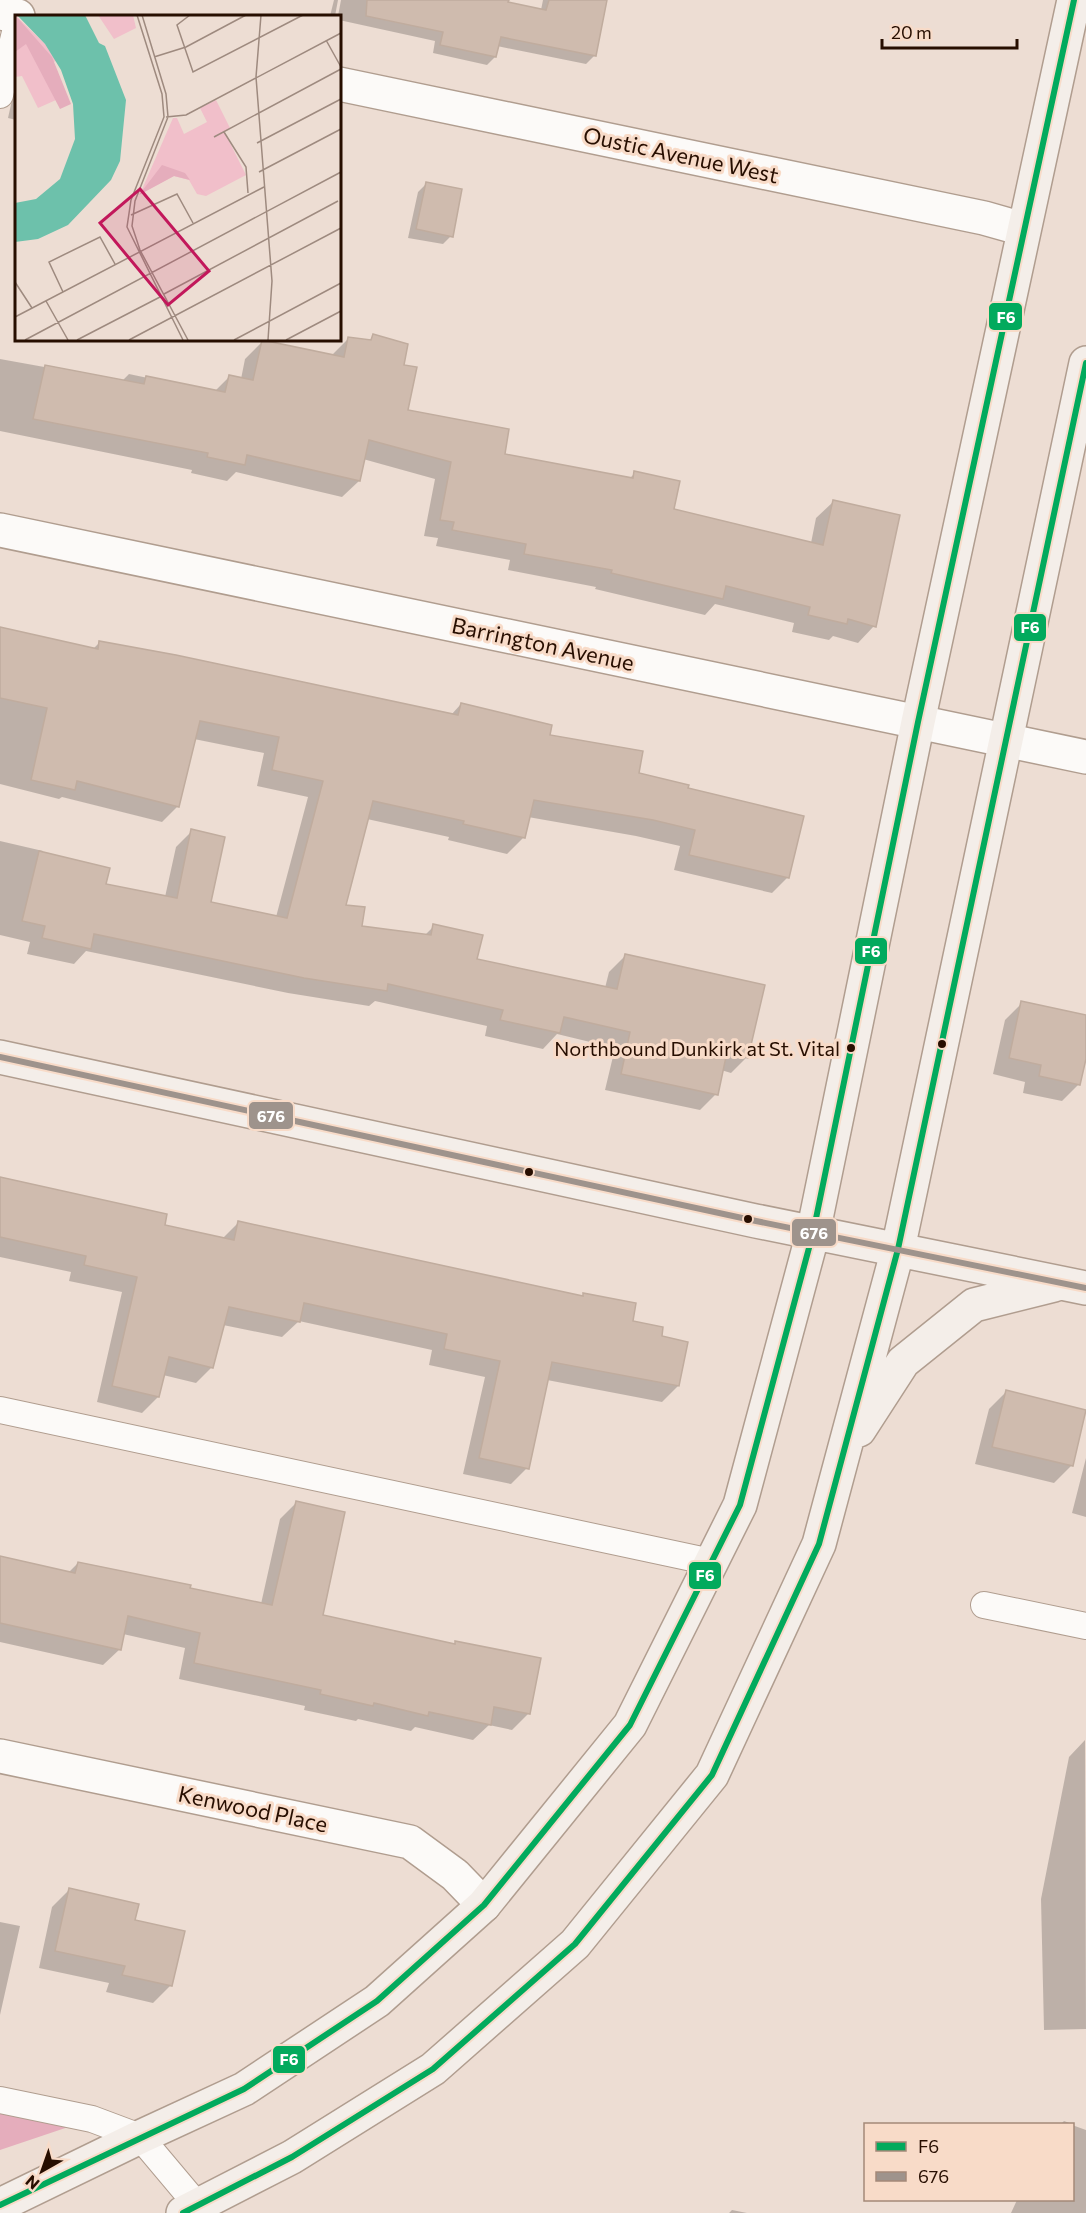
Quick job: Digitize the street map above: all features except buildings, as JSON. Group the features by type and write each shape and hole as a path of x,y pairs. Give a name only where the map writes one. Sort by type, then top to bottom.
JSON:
{"main road":[{"path":"0,2205 244,2089 377,2001 484,1905 630,1725 740,1504 813,1233 918,722 1074,0"},
{"path":"190,2209 292,2157 433,2069 575,1944 712,1775 819,1544 898,1249 1086,363"},
{"path":"0,1057 813,1233 1074,1286"},
{"path":"843,1454 903,1362 974,1305 1074,1286"}],"street":[{"path":"0,13 15,15"},
{"name":"Oustic Avenue West","path":"340,84 972,216 1023,229"},
{"name":"Barrington Avenue","path":"0,530 1086,757"},
{"name":"Kenwood Place","path":"0,1756 410,1842 455,1875 484,1905"}],"lane":[{"path":"19,15 23,0"},
{"path":"0,95 15,32"},
{"path":"0,1410 711,1562"},
{"path":"984,1605 1086,1626"},
{"path":"0,2100 92,2119 140,2137 190,2209"}],"shaded area":[{"path":"0,2101 92,2119 0,2150"}],"transit line":[{"name":"F6","path":"0,2205 244,2089 377,2001 484,1905 630,1725 740,1505 813,1233 918,722 1074,0"},
{"name":"F6","path":"183,2213 292,2157 433,2069 575,1944 712,1775 819,1544 898,1249 1086,363"},
{"name":"676","path":"0,1057 756,1221 1086,1288"}],"place":[{"name":"Northbound Dunkirk at St. Vital","path":"851,1048"}]}
